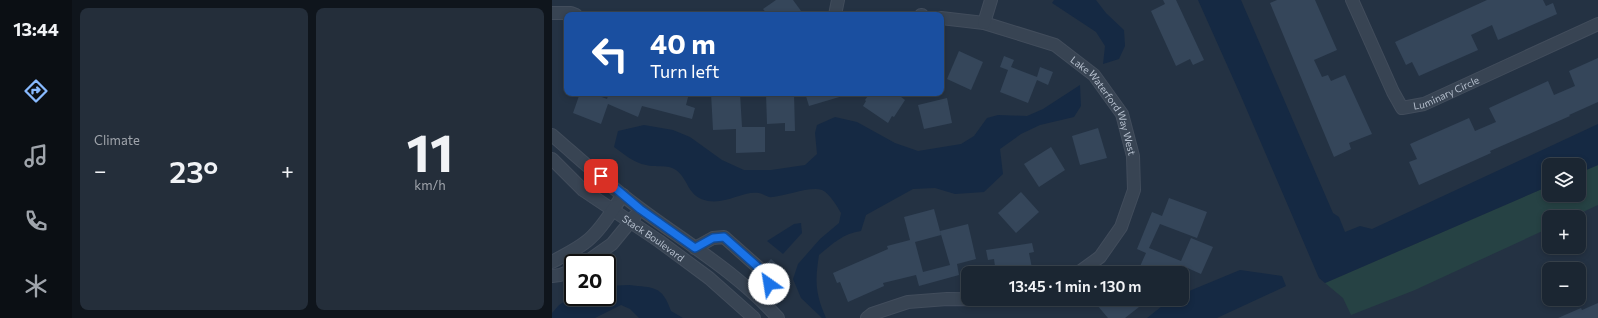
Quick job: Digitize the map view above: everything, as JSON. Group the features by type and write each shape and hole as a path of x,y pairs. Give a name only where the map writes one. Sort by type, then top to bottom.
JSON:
{"street":[{"path":"836,12 838,0"},
{"path":"984,23 991,0"},
{"name":"Luminary Circle","path":"1352,0 1393,92 1402,108 1424,104 1598,24"},
{"path":"552,13 564,14"},
{"name":"Lake Waterford Way West","path":"944,18 984,23 1054,45 1094,75 1122,114 1133,156 1134,190 1121,227 1100,257 1088,266"},
{"name":"Stack Boulevard","path":"552,136 640,209 732,274 766,304 778,318"},
{"name":"Stack Boulevard","path":"552,159 583,190 709,278 754,318"},
{"path":"552,262 588,240 598,230 623,195"},
{"path":"598,254 612,244 640,209"},
{"path":"695,248 713,238 724,237 768,276 769,284 766,304"},
{"path":"552,276 564,273"},
{"path":"867,318 872,314 908,302 961,299"}],"green space":[{"path":"1598,165 1598,205 1586,211 1542,210 1542,231 1415,290 1351,315 1343,298 1325,283 1542,189 1542,202 1586,202 1586,170"}],"water":[{"path":"1054,0 1096,0 1106,13 1124,30 1125,46 1119,59 1103,64 1105,46 1096,32 1052,3"},
{"path":"1198,0 1241,0 1333,213 1339,217 1345,232 1360,226 1372,229 1598,124 1598,165 1586,170 1586,158 1542,158 1542,189 1325,283 1319,278"},
{"path":"1080,85 1081,106 1074,117 1040,125 1021,134 1000,149 1003,174 984,192 955,194 935,188 913,189 866,215 861,231 849,234 834,243 819,255 817,287 826,318 822,318 801,298 793,279 798,264 820,239 839,223 841,213 828,194 822,190 811,189 771,197 759,193 753,193 722,201 708,201 696,196 681,174 673,168 642,164 629,158 614,147 618,131 644,125 673,130 690,137 722,160 744,170 771,170 805,165 817,154 815,133 817,125 835,117 857,122 895,143 918,151 961,144 974,136 987,118 998,115 1027,116 1043,109"},
{"path":"801,223 802,233 783,254 767,241 794,224"},
{"path":"1240,270 1282,276 1286,286 1217,318 1147,318 1162,306 1189,306 1189,291"},
{"path":"629,285 656,289 664,296 671,311 683,318 639,318 630,309 621,305 595,318 552,318 552,313 564,302 564,306 616,306 616,286"}],"building":[{"path":"776,0 793,0 802,12 766,12 763,9"},
{"path":"1163,0 1176,0 1204,60 1193,65 1190,59 1176,66 1151,11 1165,4"},
{"path":"1277,0 1315,0 1337,50 1314,60 1322,77 1328,75 1331,81 1345,75 1372,134 1349,143 1351,149 1334,157 1270,3"},
{"path":"1487,0 1543,0 1546,6 1553,3 1557,14 1498,40 1492,25 1471,35 1478,50 1419,76 1412,62 1406,65 1395,42"},
{"path":"959,51 983,62 971,90 947,79"},
{"path":"1004,56 1014,60 1011,67 1037,77 1040,67 1053,72 1048,85 1037,80 1028,103 1000,92 1008,70 1000,67"},
{"path":"1598,58 1598,102 1490,151 1491,153 1419,185 1409,162 1417,159 1410,144 1469,118 1475,131 1496,122 1489,108 1548,81 1554,95 1575,86 1569,71"},
{"path":"579,96 599,96 607,99 608,96 688,96 686,105 695,108 692,119 642,106 638,117 608,104 601,124 573,113"},
{"path":"711,96 740,96 742,127 765,127 765,152 736,153 736,129 713,130"},
{"path":"766,96 794,96 795,131 785,131 785,123 767,124"},
{"path":"806,96 843,96 809,106"},
{"path":"868,96 900,96 905,100 894,117 892,116 888,123 863,106 866,101 865,100"},
{"path":"947,98 952,123 924,129 918,105"},
{"path":"1098,128 1107,158 1080,165 1072,136"},
{"path":"1051,147 1065,170 1039,187 1024,164"},
{"path":"1021,192 1039,212 1016,233 998,213"},
{"path":"1169,198 1207,212 1197,238 1160,224 1149,248 1181,261 1191,238 1213,247 1201,274 1189,269 1189,266 1140,266 1146,253 1137,249 1152,212 1162,216"},
{"path":"934,209 941,235 915,242 923,272 950,265 940,231 968,224 976,259 957,264 959,275 919,286 916,275 883,283 884,286 848,302 840,282 837,283 833,273 888,249 887,246 910,240 904,217"},
{"path":"1032,243 1034,252 1029,253 1032,266 995,266 994,259 988,260 986,250"},
{"path":"771,259 780,267 774,273 766,264"},
{"path":"1598,303 1598,318 1558,318 1581,308 1582,310"},
{"path":"1098,306 1139,307 1125,318 1108,318"}],"route":[{"path":"601,176 640,209 695,248 713,238 724,237 768,276 769,284"}]}
